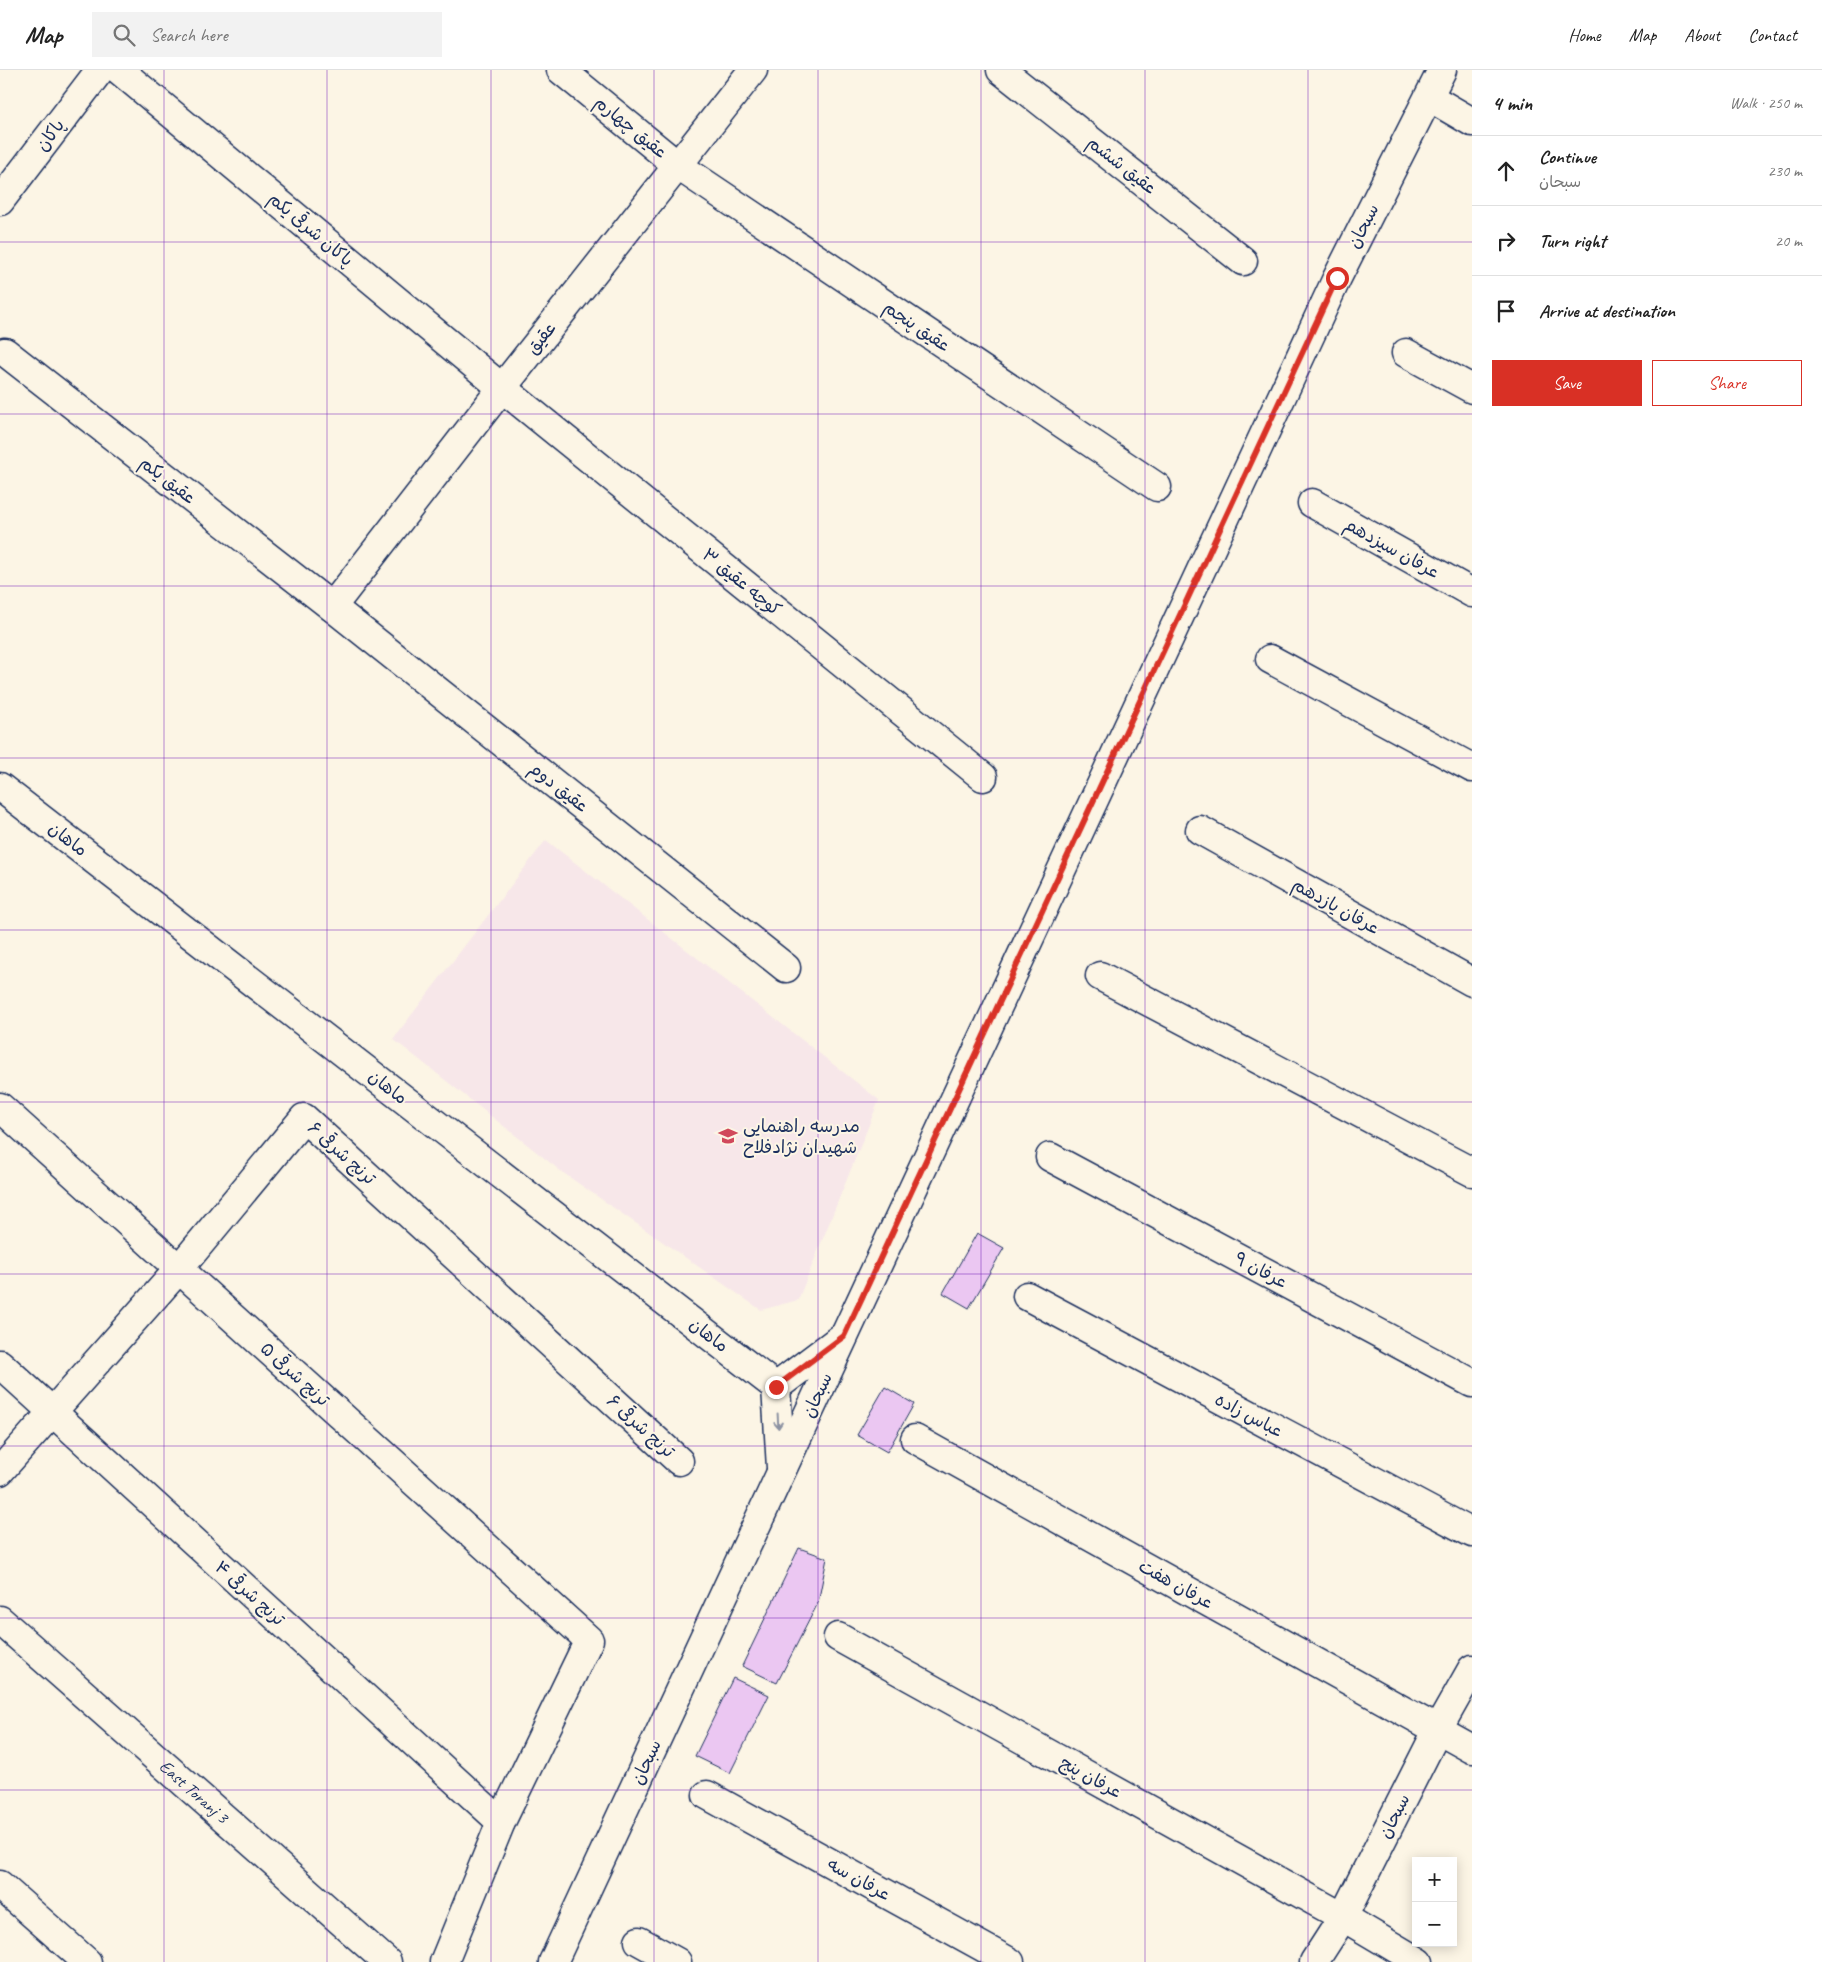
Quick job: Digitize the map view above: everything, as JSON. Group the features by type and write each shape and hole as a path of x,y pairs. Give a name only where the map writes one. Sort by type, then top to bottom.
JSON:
{"street":[{"name":"پاکان","path":"0,201 100,70"},
{"name":"پاکان شرقی یکم","path":"119,70 502,388"},
{"name":"عقیق چهارم","path":"561,70 677,165"},
{"name":"عقیق","path":"332,607 753,70"},
{"name":"عقیق ششم","path":"1001,70 1243,261"},
{"name":"سبحان","path":"554,1962 1333,287 1442,70"},
{"path":"1429,97 1472,122"},
{"name":"عقیق پنجم","path":"677,165 1157,487"},
{"name":"عقیق یکم","path":"5,352 332,607"},
{"path":"1406,353 1472,388"},
{"name":"کوچه عقیق ۳","path":"502,388 983,777"},
{"name":"عرفان سیزدهم","path":"1312,503 1472,593"},
{"name":"عقیق دوم","path":"332,607 786,968"},
{"path":"1270,659 1472,768"},
{"name":"ماهان","path":"0,787 776,1387"},
{"name":"عرفان یازدهم","path":"1200,830 1472,982"},
{"path":"1100,976 1472,1172"},
{"name":"ترنج شرقی ۵","path":"0,1107 589,1640 501,1822"},
{"name":"ترنج شرقی ۶","path":"0,1471 179,1269 304,1118 679,1461"},
{"name":"عرفان ۹","path":"1050,1158 1472,1383"},
{"name":"عباس زاده","path":"1027,1296 1472,1533"},
{"path":"781,1472 776,1387 844,1336"},
{"name":"ترنج شرقی ۴","path":"0,1364 501,1822"},
{"name":"عرفان هفت","path":"915,1439 1472,1749"},
{"name":"East Toranj 3","path":"0,1620 387,1962"},
{"name":"عرفان پنج","path":"838,1637 1343,1917 1419,1962"},
{"name":"سبحان","path":"1314,1962 1343,1917 1438,1729 1472,1669"},
{"name":"عرفان سه","path":"707,1795 1010,1962"},
{"path":"444,1962 501,1822"},
{"path":"0,1885 87,1962"},
{"path":"639,1941 677,1962"}],"shaded area":[{"path":"546,840 879,1100 798,1300 761,1310 562,1172 393,1039"}],"building":[{"path":"977,1233 1004,1248 969,1308 943,1293"},
{"path":"885,1387 914,1404 887,1452 857,1435"},
{"path":"799,1548 827,1558 818,1603 777,1683 742,1666"},
{"path":"733,1678 769,1695 730,1773 695,1756"}],"place":[{"name":"مدرسه راهنمایی شهیدان نژادفلاح","path":"728,1136"}],"route":[{"path":"776,1387 844,1336 1337,278"}]}
